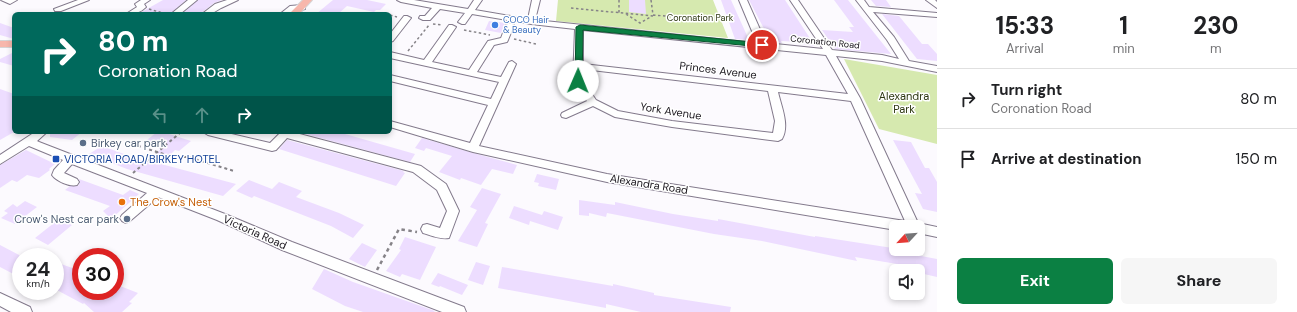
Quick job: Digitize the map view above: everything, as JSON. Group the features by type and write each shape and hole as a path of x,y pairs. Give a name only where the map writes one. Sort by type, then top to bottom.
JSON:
{"main road":[{"path":"296,12 305,4"},
{"path":"0,44 12,44"}],"street":[{"path":"5,0 10,2 13,0"},
{"path":"54,0 59,12 85,0"},
{"path":"178,12 193,0"},
{"path":"209,12 218,6 234,0"},
{"name":"Coronation Road","path":"401,0 434,4 469,12 531,22 882,58 937,69"},
{"path":"462,22 478,0"},
{"path":"531,22 536,0"},
{"path":"743,0 762,45"},
{"path":"794,0 829,52 855,98 911,220"},
{"path":"860,0 891,39 906,63"},
{"path":"930,0 937,6"},
{"path":"134,12 142,6 139,4 147,2"},
{"path":"287,12 293,8 305,4"},
{"path":"423,18 428,18 434,4"},
{"path":"868,9 937,15"},
{"path":"392,37 408,18"},
{"path":"471,74 491,43 504,40 510,25"},
{"path":"426,64 452,27"},
{"name":"York Avenue","path":"580,27 578,81 593,102 615,114 672,124 778,136 780,121 772,89"},
{"path":"392,56 504,81"},
{"path":"472,148 512,64"},
{"name":"Princes Avenue","path":"579,66 855,98"},
{"path":"392,78 494,103"},
{"path":"566,115 593,102"},
{"name":"Alexandra Road","path":"392,125 472,148 607,178 889,223"},
{"path":"0,160 39,134"},
{"path":"217,134 272,147 286,134"},
{"path":"291,134 417,169 442,187 453,211 444,234 427,229"},
{"name":"Victoria Road","path":"29,140 35,145 220,217 287,246 459,312"},
{"path":"70,159 58,175 73,182"},
{"path":"126,218 156,192"},
{"path":"925,229 937,232"},
{"path":"0,299 25,312"}],"path":[{"path":"619,0 619,13"},
{"path":"651,0 653,15"},
{"path":"147,2 147,9 158,12"},
{"path":"571,8 626,14 701,19"},
{"path":"626,14 640,23 653,15"},
{"path":"402,58 430,23"},
{"path":"124,180 179,134"},
{"path":"132,144 173,157 188,157 234,171"},
{"path":"373,278 399,229 416,233 419,226 427,229"}],"green space":[{"name":"Coronation Park","path":"558,0 713,0 728,38 556,21"},
{"name":"Alexandra Park","path":"844,59 937,75 937,144 879,129"}],"building":[{"path":"163,0 186,0 172,12 142,12"},
{"path":"198,0 222,0 214,3 203,12 184,12"},
{"path":"333,0 367,0 386,4 380,10 376,10 374,12 347,6 340,12 318,12"},
{"path":"629,0 645,0 646,14 629,12"},
{"path":"721,0 731,0 749,40 735,39"},
{"path":"749,0 785,0 815,46 802,44 801,42 771,42"},
{"path":"834,0 848,0 891,54 835,49 822,30 853,32 849,27 854,27"},
{"path":"871,0 886,0 891,7 876,6"},
{"path":"882,14 899,16 922,44 928,44 937,54 937,61 917,59"},
{"path":"489,21 506,23 501,33 485,30"},
{"path":"0,23 12,27 12,38 0,35"},
{"path":"12,53 12,65 0,62 0,59"},
{"path":"0,89 12,93 12,133 0,140"},
{"path":"50,134 80,134 72,140 50,137"},
{"path":"154,134 169,134 191,141 179,151 175,150 161,164 236,184 223,196 127,169 89,154 102,146 146,162 161,149 143,143"},
{"path":"305,134 345,134 415,154 410,162"},
{"path":"422,138 517,165 513,174 492,169 481,185 461,178 460,180 439,172 452,156 426,148 424,151 415,148"},
{"path":"287,140 404,171 403,172 405,173 396,186 279,149"},
{"path":"893,140 911,142 925,168 929,168 937,182 937,212 923,209 915,193 922,194"},
{"path":"26,150 55,164 49,169 50,170 39,178 27,175 17,182 12,180 0,188 0,165"},
{"path":"537,174 559,179 556,190 538,186 539,183 534,182"},
{"path":"79,179 123,195 130,190 139,194 111,219 103,211 110,206 65,190 70,186 78,186 80,183"},
{"path":"249,180 272,189 279,182 302,191 296,197 339,213 364,225 353,238 331,226 254,196 252,198 236,191"},
{"path":"482,188 501,194 485,223 488,224 477,247 458,241 477,210 470,207"},
{"path":"579,200 615,205 615,202 673,214 718,221 718,219 815,237 889,247 889,256 921,256 937,259 937,277 925,274 925,264 897,264 855,257 857,261 762,241 714,234 607,213 606,217 589,213 589,216 579,215"},
{"path":"25,201 37,207 15,224 1,218 8,213 4,211 13,204 17,207"},
{"path":"514,206 542,215 544,211 563,217 558,230 530,221 529,225 509,218"},
{"path":"59,219 72,225 48,245 35,238"},
{"path":"405,237 436,247 420,280 402,274 400,277 386,271 401,250 399,249"},
{"path":"362,243 377,250 365,267 349,259"},
{"path":"0,245 12,251 12,273 0,267"},
{"path":"476,262 490,266 483,285 468,280"},
{"path":"64,265 72,268 72,298 64,294"},
{"path":"502,267 613,286 613,284 654,293 654,295 731,307 730,312 641,312 606,304 606,308 498,288"},
{"path":"324,269 353,282 435,311 363,312 345,306 312,289"},
{"path":"438,273 468,285 462,295 431,284"},
{"path":"124,288 138,293 129,302 132,303 122,312 94,312 84,303 83,304 76,300 124,300"}],"place":[{"name":"COCO Hair & Beauty","path":"495,25"},
{"name":"Birkey car park","path":"83,143"},
{"name":"VICTORIA ROAD/BIRKEY HOTEL","path":"56,159"},
{"name":"The Crow's Nest","path":"122,202"},
{"name":"Crow's Nest car park","path":"127,219"}],"route":[{"path":"578,81 580,27 625,33 762,45"}]}
